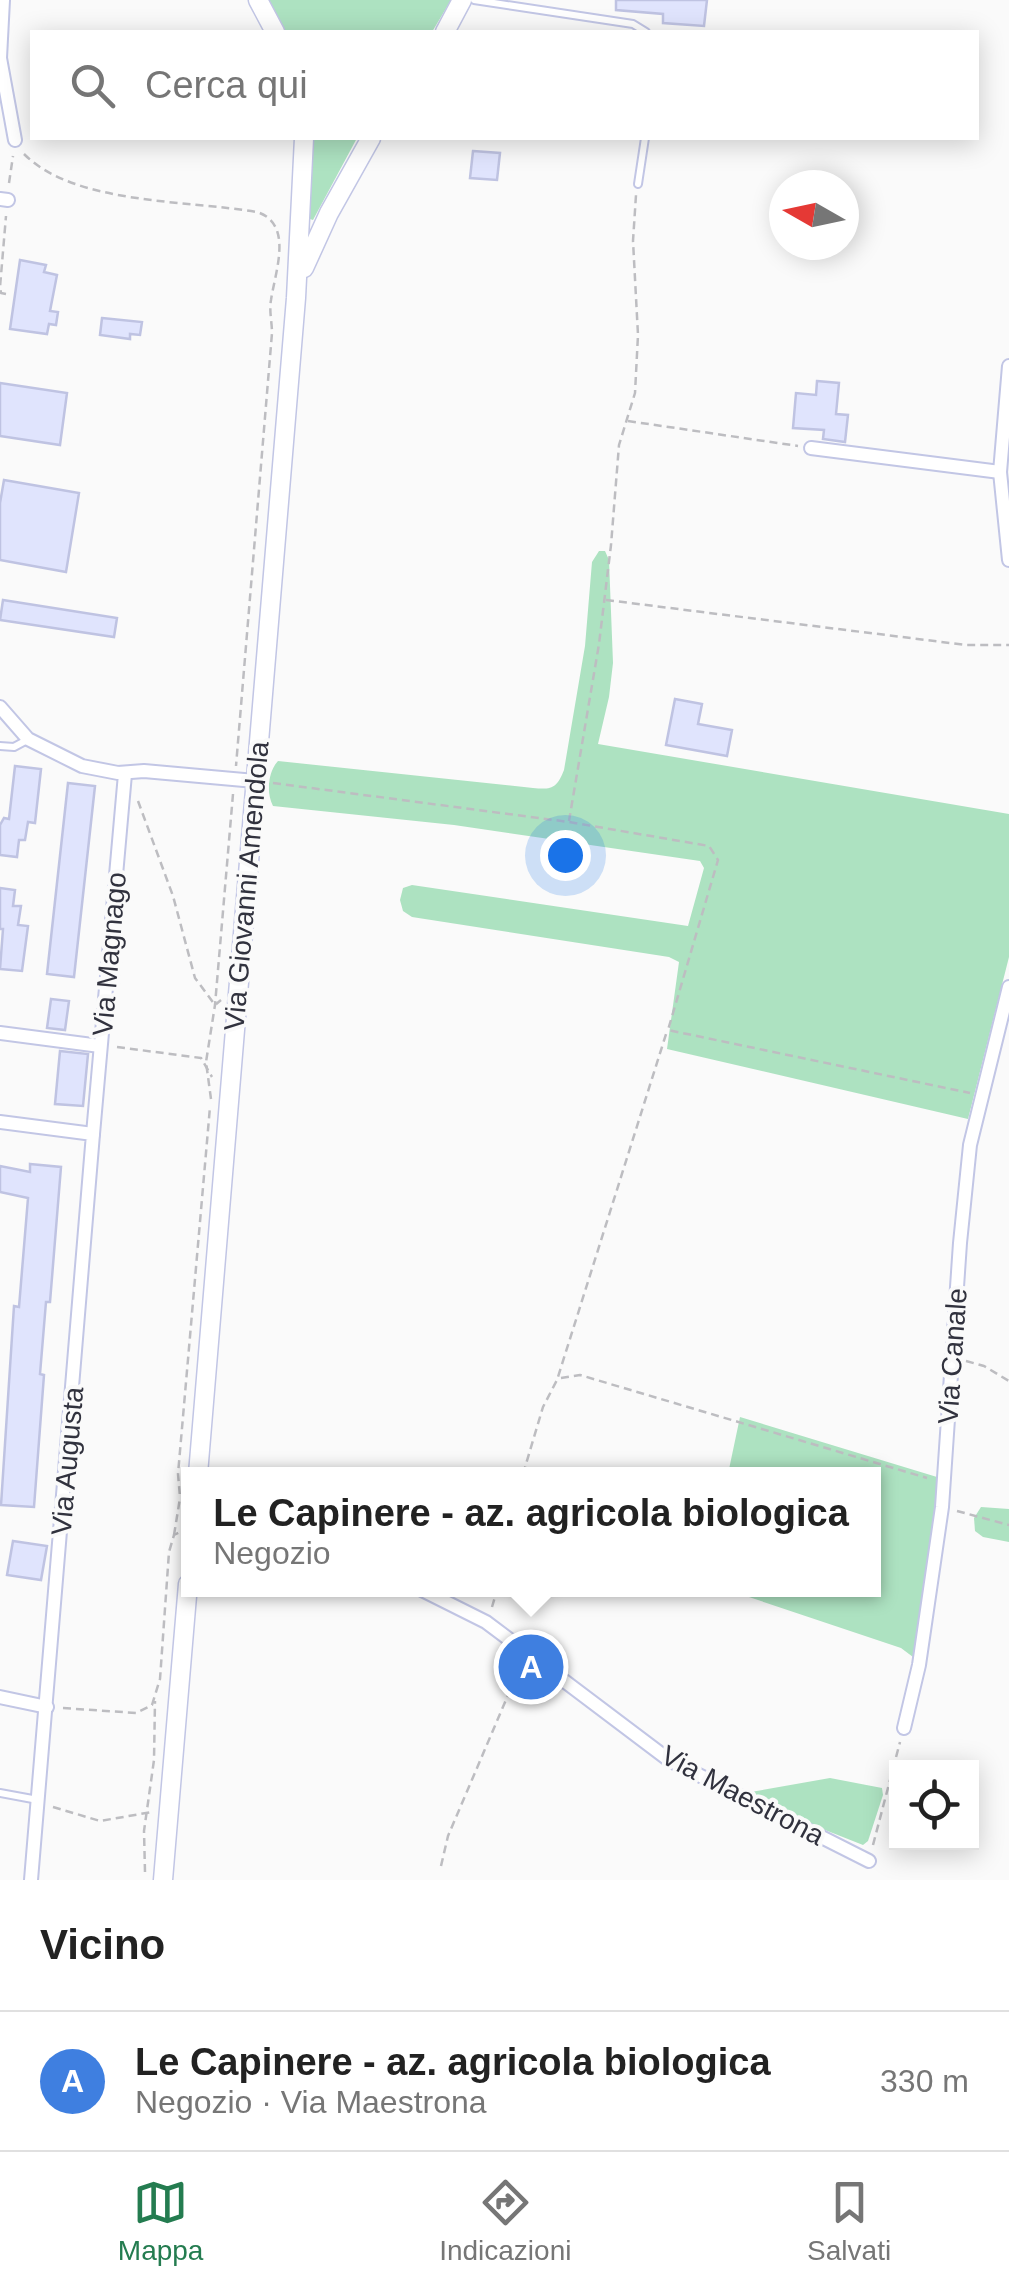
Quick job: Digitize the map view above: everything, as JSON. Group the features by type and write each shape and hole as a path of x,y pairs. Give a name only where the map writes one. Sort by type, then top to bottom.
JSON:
{"main road":[{"path":"258,0 274,30"},
{"path":"446,30 462,0"},
{"name":"Via Giovanni Amendola","path":"199,1467 296,298 304,140"},
{"name":"Via Giovanni Amendola","path":"296,298 313,244 370,140"},
{"path":"164,1880 187,1597"}],"street":[{"path":"3,0 0,58 15,140"},
{"path":"1009,366 1000,472 1009,560"},
{"path":"811,448 1000,472"},
{"path":"0,707 28,739 82,766 125,774 144,770 255,781"},
{"name":"Via Magnago","path":"93,1134 125,774"},
{"name":"Via Canale","path":"904,1728 919,1665 942,1506 970,1144 1009,987"},
{"path":"0,1033 100,1046"},
{"path":"0,1122 93,1134"},
{"name":"Via Augusta","path":"32,1880 93,1134"},
{"name":"Via Maestrona","path":"437,1597 478,1617 669,1760 869,1860"},
{"path":"0,1697 46,1707"}],"lane":[{"path":"474,0 633,24 643,30"},
{"path":"638,184 644,140"},
{"path":"0,746 14,747 28,739"},
{"path":"0,1793 38,1800"}],"path":[{"path":"6,294 1,293 0,287 4,200 15,140"},
{"path":"15,140 35,164 73,184 100,192 257,212 272,219 280,254 270,306 272,333 215,1005 206,1062 211,1098 178,1474 180,1497 169,1552 160,1679 154,1700 145,1880"},
{"path":"569,822 604,600 619,445 634,393 638,335 632,241 638,184"},
{"path":"626,420 811,448"},
{"path":"604,600 966,645 1009,645"},
{"path":"255,781 569,822 710,846 718,860 557,1380 543,1407 525,1467"},
{"name":"Via Magnago","path":"133,792 157,846 195,978 215,1005"},
{"path":"668,1030 981,1095"},
{"path":"100,1046 201,1058 214,1081 228,1093"},
{"path":"952,1357 984,1366 1009,1381"},
{"path":"557,1380 580,1375 942,1482"},
{"path":"942,1506 1009,1525"},
{"path":"174,1535 181,1532"},
{"path":"478,1617 492,1607 495,1597"},
{"path":"442,1866 448,1836 525,1651"},
{"path":"46,1707 136,1713 146,1711 154,1700"},
{"path":"869,1860 904,1728"},
{"path":"38,1800 69,1814 100,1821 169,1812"}],"green space":[{"path":"268,0 451,0 433,30 284,30"},
{"path":"311,140 356,140 313,220"},
{"path":"599,551 605,551 609,560 613,663 598,744 1009,814 1009,957 968,1119 667,1049 679,962 669,957 412,917 403,911 400,900 403,888 412,885 688,926 704,868 700,861 454,825 273,806 269,783 278,761 533,788 556,784 564,770 585,646 592,562"},
{"path":"740,1417 937,1477 913,1657 901,1648 749,1597 881,1597 881,1467 729,1467"},
{"path":"981,1507 1009,1509 1009,1542 983,1537 975,1531 974,1518"},
{"path":"830,1778 882,1788 868,1841 863,1845 762,1805 745,1793"}],"building":[{"path":"616,0 707,0 704,26 663,23 663,14 616,10"},
{"path":"473,151 500,153 497,180 470,178"},
{"path":"20,260 46,265 44,272 57,275 50,311 58,312 56,325 49,324 47,334 10,329"},
{"path":"102,318 142,322 140,335 130,334 130,339 100,335"},
{"path":"817,381 839,383 836,414 848,415 845,442 823,439 824,430 793,428 796,393 816,395"},
{"path":"0,383 67,393 60,445 0,436"},
{"path":"4,480 79,493 66,572 0,560"},
{"path":"3,600 117,618 114,637 0,620"},
{"path":"675,699 702,704 698,724 732,730 727,756 666,745"},
{"path":"15,766 41,769 35,823 28,822 25,840 19,840 17,857 0,855 0,825 4,818 9,819"},
{"path":"68,783 95,786 74,977 47,974"},
{"path":"0,888 15,890 13,906 21,906 18,925 28,926 22,971 0,969"},
{"path":"51,999 69,1001 65,1030 47,1028"},
{"path":"60,1051 88,1054 83,1106 55,1104"},
{"path":"30,1164 61,1167 40,1374 44,1375 34,1507 1,1505 14,1306 19,1307 28,1198 0,1192 0,1166 30,1172"},
{"path":"13,1541 47,1546 41,1580 7,1575"}],"place":[{"name":"Le Capinere - az. agricola biologica","path":"531,1667"}]}
